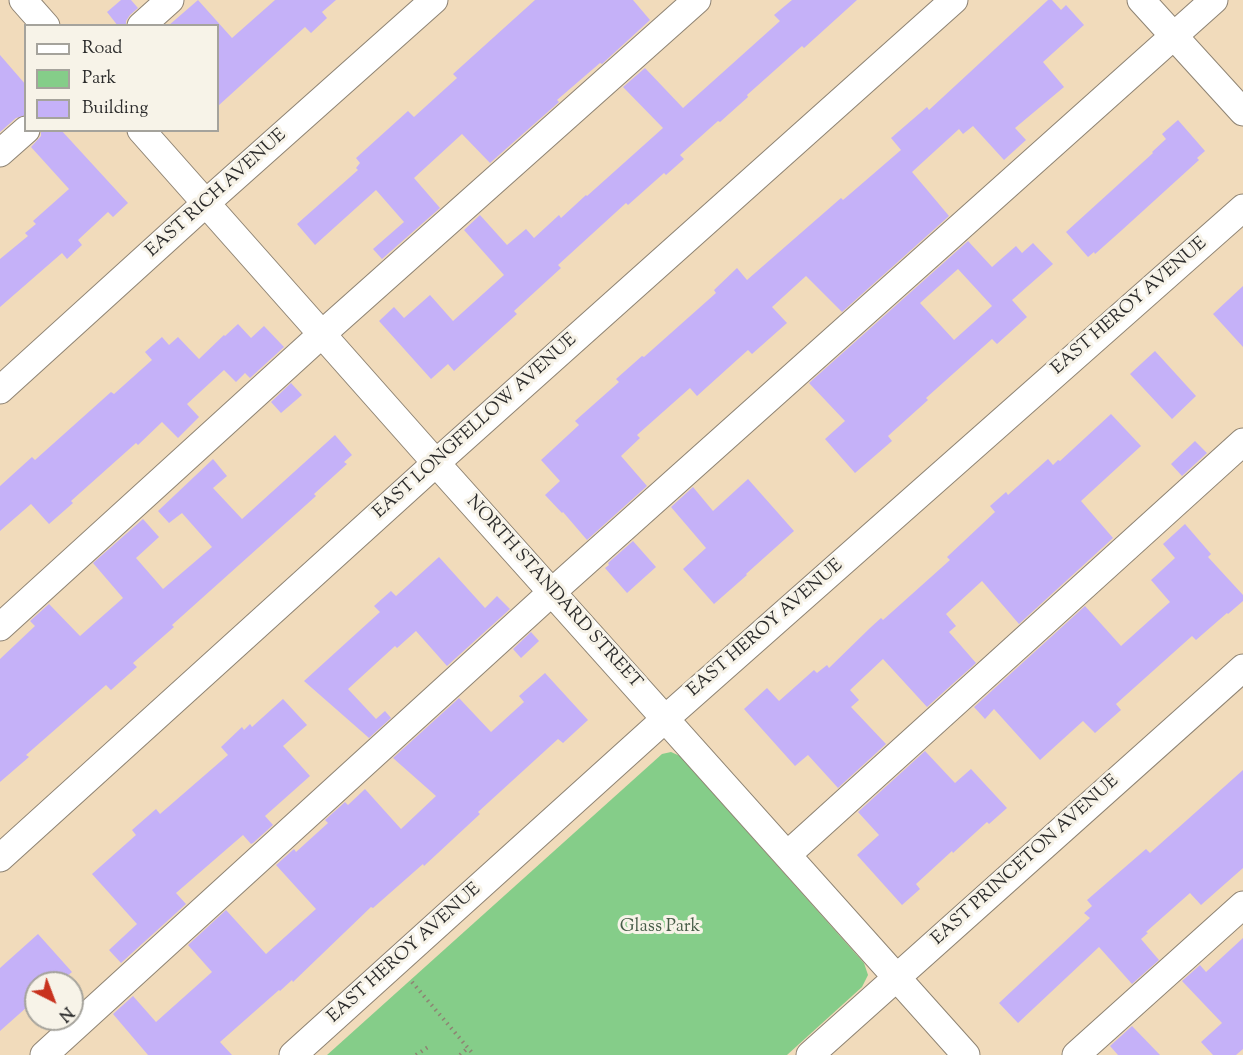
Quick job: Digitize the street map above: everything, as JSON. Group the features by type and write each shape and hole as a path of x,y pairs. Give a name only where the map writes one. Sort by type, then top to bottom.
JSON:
{"street":[{"path":"23,0 44,24"},
{"path":"143,24 170,0"},
{"name":"EAST RICH AVENUE","path":"0,390 434,0"},
{"path":"0,627 322,334 697,0"},
{"name":"EAST LONGFELLOW AVENUE","path":"0,858 436,463 954,0"},
{"path":"1141,0 1243,112"},
{"path":"44,1055 552,592 1214,0"},
{"path":"0,153 24,132"},
{"name":"NORTH STANDARD STREET","path":"143,132 966,1055"},
{"name":"EAST HEROY AVENUE","path":"293,1055 665,719 1243,208"},
{"path":"787,855 1243,442"},
{"name":"EAST PRINCETON AVENUE","path":"810,1055 1243,668"},
{"path":"1076,1055 1243,905"}],"path":[{"path":"396,963 474,1055"},
{"path":"416,1055 428,1047"},
{"path":"460,1055 468,1048"}],"green space":[{"name":"Glass Park","path":"671,752 680,756 864,963 868,975 862,987 787,1055 327,1055 662,754"}],"building":[{"path":"121,0 131,0 138,8 130,15 126,24 116,24 107,12"},
{"path":"198,0 232,38 275,0 336,0 322,12 327,18 311,33 305,27 219,105 219,24 170,24"},
{"path":"535,0 633,0 650,20 602,64 600,63 557,100 559,102 490,163 462,134 414,178 440,208 382,259 373,249 404,222 376,190 315,245 297,224 358,170 356,168 360,163 356,158 408,111 414,117 457,78 453,74"},
{"path":"792,0 857,0 680,155 684,159 666,175 664,173 628,205 626,203 558,265 561,268 514,311 517,314 454,371 448,364 431,379 379,321 394,307 404,318 430,295 453,321 504,275 464,230 480,215 507,245 526,229 534,238 559,215 561,218 587,196 663,128 623,87 645,68 683,108 780,21 774,15"},
{"path":"1048,0 1052,0 1061,10 1066,5 1084,25 1043,62 1064,87 1015,128 1026,140 1004,160 973,126 963,134 959,129 912,172 949,216 842,312 806,276 772,307 787,323 752,354 748,350 697,396 690,388 637,435 640,438 621,456 647,486 587,540 545,495 560,481 541,460 579,425 575,421 619,382 616,379 716,293 714,290 737,268 747,280 841,198 843,200 901,150 891,138 927,107 929,110"},
{"path":"0,55 24,83 24,116 16,118 0,132"},
{"path":"1178,120 1205,151 1197,158 1199,160 1122,230 1095,254 1094,252 1088,257 1066,232 1153,153 1166,139 1162,134"},
{"path":"41,132 63,132 128,203 113,217 108,212 78,240 82,245 67,259 62,253 0,307 0,259 28,236 25,233 36,224 33,221 69,189 31,147 41,136"},
{"path":"968,241 992,267 1016,246 1022,253 1033,243 1053,264 1012,300 1027,317 997,344 992,339 926,398 928,400 888,436 892,441 855,473 825,439 845,421 809,383","holes":["958,269 992,306 954,340 920,303"]},
{"path":"1243,286 1243,347 1213,314"},
{"path":"238,324 251,338 264,326 284,347 250,378 245,373 236,382 224,370 187,404 199,417 178,438 162,422 71,501 73,503 49,524 31,504 0,531 0,486 32,457 35,460 111,392 114,394 152,360 145,352 162,337 169,345 178,337 199,359"},
{"path":"1155,351 1196,396 1172,419 1130,374"},
{"path":"291,383 302,395 281,413 271,402"},
{"path":"1111,414 1141,446 1081,501 1113,538 1019,624 982,581 946,614 956,626 949,632 976,663 927,707 883,659 850,690 859,700 851,707 886,744 838,788 808,755 795,766 744,709 767,688 779,701 814,670 817,673 827,665 829,668 881,618 883,620 950,560 947,557 995,512 990,506 1006,492 1008,495 1048,459 1053,465 1058,460 1060,461"},
{"path":"335,435 352,455 344,462 347,464 314,494 316,496 172,625 174,627 133,663 137,667 111,690 106,685 26,755 29,757 0,782 0,659 35,626 30,621 49,604 80,636 123,598 93,563 143,519 159,537 136,558 163,589 212,547 182,513 169,523 158,511 213,459 227,476 213,488 242,519"},
{"path":"1195,441 1207,453 1182,476 1171,464"},
{"path":"748,479 794,531 714,604 683,569 706,548 671,507 693,487 713,511"},
{"path":"1185,524 1211,554 1208,557 1243,595 1243,601 1196,640 1192,636 1116,704 1121,710 1095,733 1083,721 1040,760 994,709 985,719 974,707 1085,606 1121,646 1170,602 1151,580 1175,558 1163,544"},
{"path":"633,541 656,567 627,593 605,568"},
{"path":"439,557 485,608 497,596 510,609 447,666 416,631 397,648 395,646 348,689 376,719 385,711 391,718 369,738 304,681 380,612 374,606 391,591 396,596"},
{"path":"531,632 539,641 521,658 513,649"},
{"path":"545,673 588,720 563,743 558,739 478,812 480,814 424,866 423,864 373,908 371,907 293,982 292,980 279,990 220,1042 232,1055 148,1055 113,1014 133,996 156,1022 212,972 188,945 226,910 266,954 316,909 276,865 294,849 296,852 328,823 325,820 345,802 348,805 365,789 401,829 436,796 393,758 459,698 491,732 524,702 519,696"},
{"path":"283,699 307,725 283,746 310,776 265,816 273,825 253,843 251,844 243,835 176,893 186,904 121,963 109,950 137,924 92,874 136,835 132,830 156,809 160,814 228,755 221,747 242,727 244,730 250,724 252,727"},
{"path":"925,751 955,783 971,769 1007,808 989,824 987,822 953,853 952,851 916,884 920,889 902,905 857,855 879,835 858,812"},
{"path":"1243,770 1243,868 1201,905 1190,893 1146,932 1148,933 1141,939 1159,960 1132,984 1099,947 1018,1023 999,1003 1090,918 1084,913 1092,906 1087,900 1146,849 1150,853"},
{"path":"38,934 71,971 24,971 24,1010 0,1031 0,968"},
{"path":"1243,938 1243,1049 1236,1055 1213,1055 1201,1042 1222,1023 1182,981 1200,965 1206,972"},
{"path":"1132,1026 1160,1055 1118,1055 1110,1046"}]}
